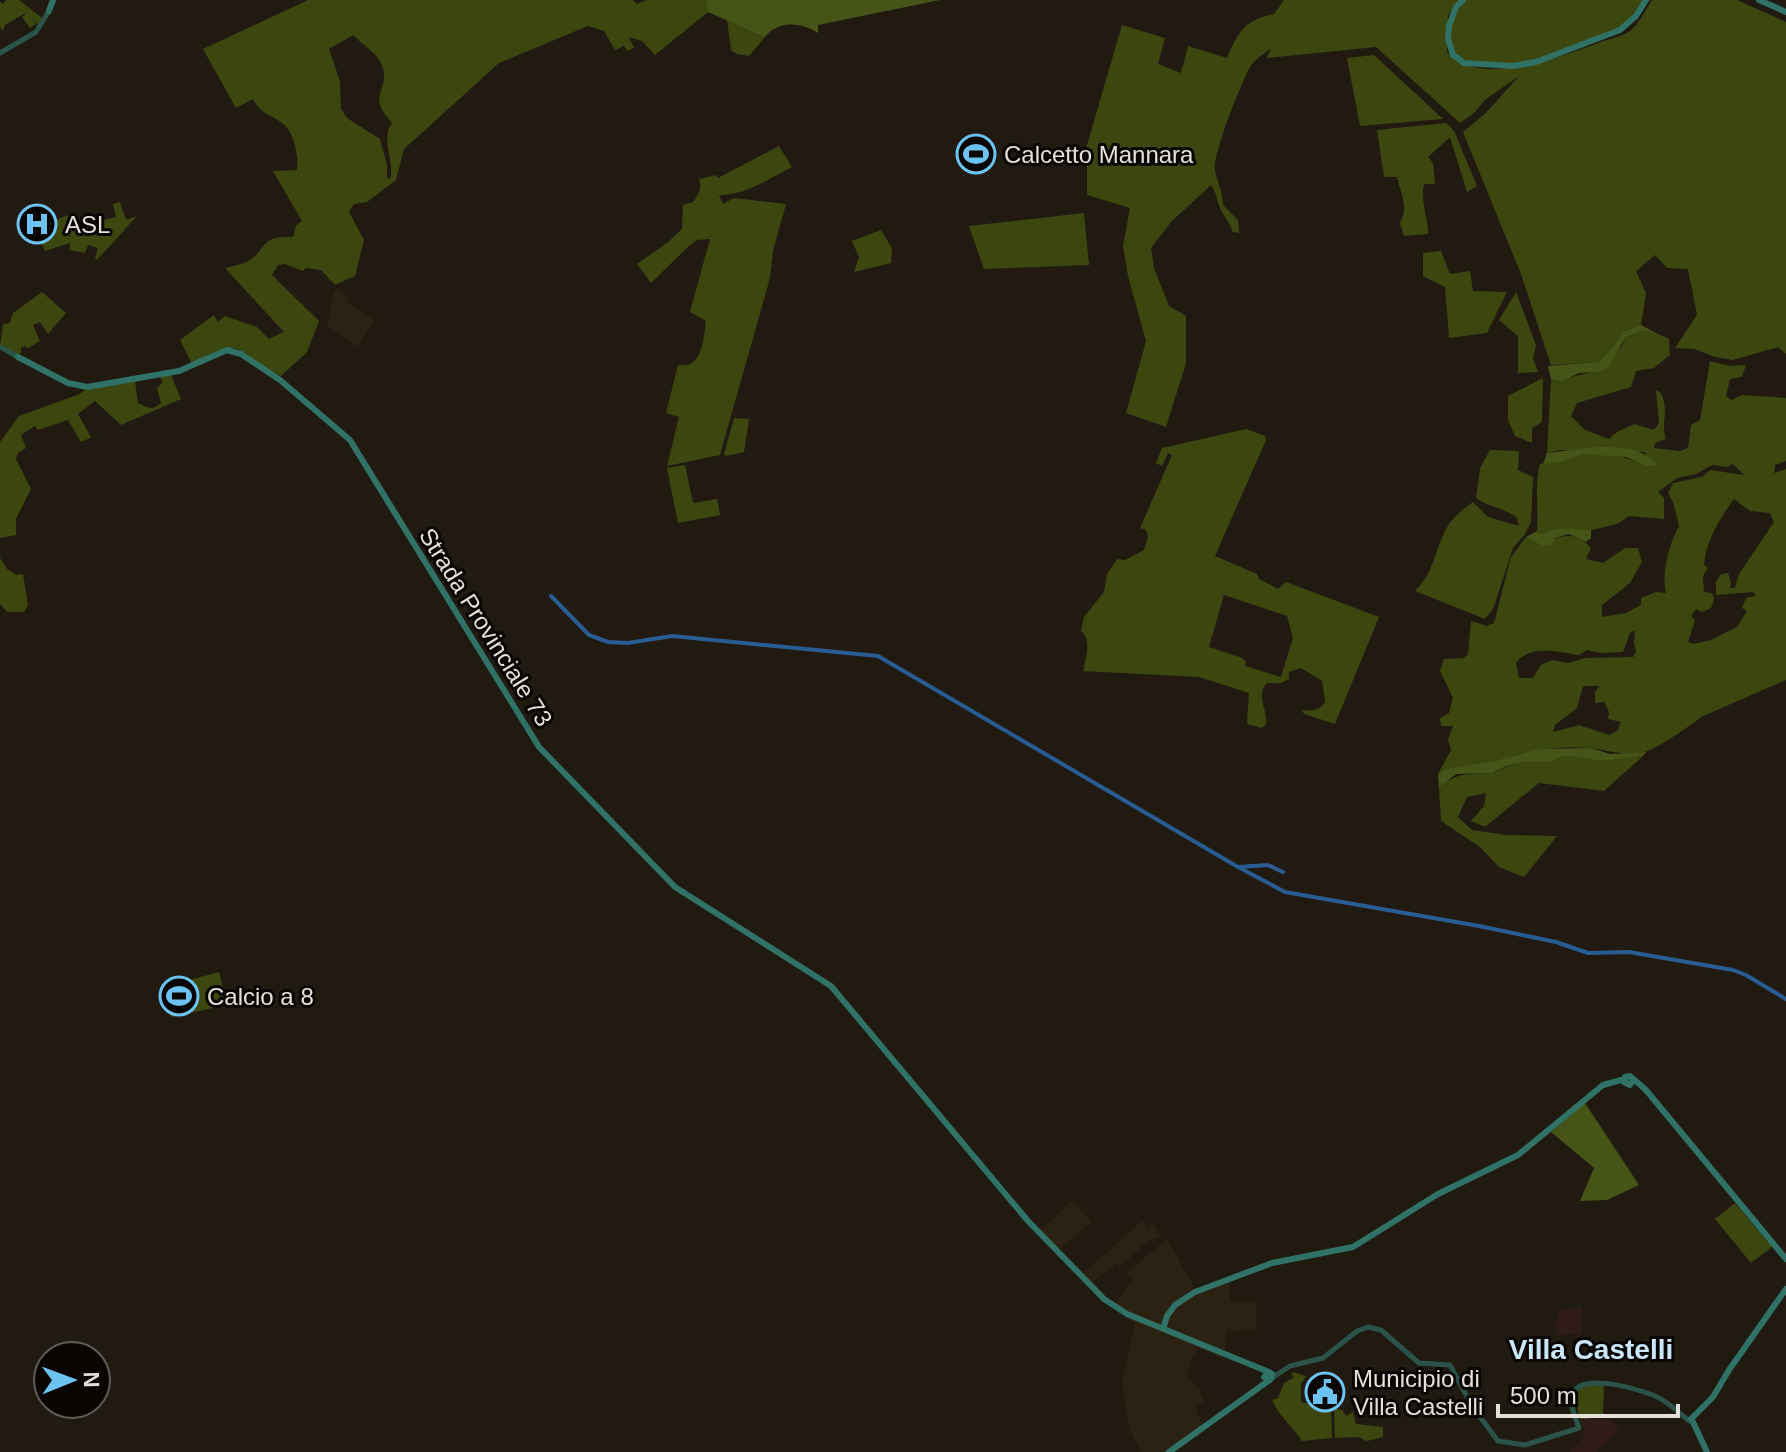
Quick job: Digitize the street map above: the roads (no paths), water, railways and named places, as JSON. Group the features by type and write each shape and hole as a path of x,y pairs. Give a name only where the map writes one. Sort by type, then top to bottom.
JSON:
{"main road":[{"path":"49,11 53,0"},
{"path":"1463,0 1456,7 1449,26 1448,39 1453,55 1464,63 1513,66 1536,62 1620,30 1636,16 1646,0"},
{"path":"1759,0 1786,12"},
{"name":"Strada Provinciale 73","path":"18,357 73,385 87,387 179,371 227,350 241,354 280,380 343,433 356,449 547,757 675,887 828,983 1028,1221 1114,1307 1150,1323"},
{"path":"1163,1329 1169,1316 1190,1294 1272,1263 1353,1247 1438,1194 1526,1149 1613,1080 1641,1086 1786,1259"},
{"path":"1707,1452 1691,1420 1713,1397 1786,1289"},
{"path":"1150,1323 1169,1316"},
{"path":"1169,1316 1177,1335"},
{"path":"1150,1323 1259,1369 1268,1377 1261,1386 1169,1452"}],"street":[{"path":"0,53 36,32 49,11"},
{"path":"0,347 18,357"},
{"path":"1268,1377 1296,1364 1323,1358 1357,1331 1368,1327 1381,1330 1419,1363 1450,1365 1472,1406 1498,1441 1525,1445 1579,1428 1572,1395 1576,1389 1593,1382 1653,1395 1691,1420"}],"waterway":[{"path":"551,596 589,635 608,642 628,643 672,636 878,656 1285,892 1479,926 1556,942 1588,953 1629,952 1733,970 1786,999"},
{"path":"1239,867 1268,865 1283,872"}],"place":[{"name":"Calcetto Mannara","path":"976,154"},
{"name":"ASL","path":"37,224"},
{"name":"Calcio a 8","path":"179,996"},
{"name":"Municipio di Villa Castelli","path":"1325,1392"}],"district":[{"name":"Villa Castelli","path":"1591,1349"}]}
